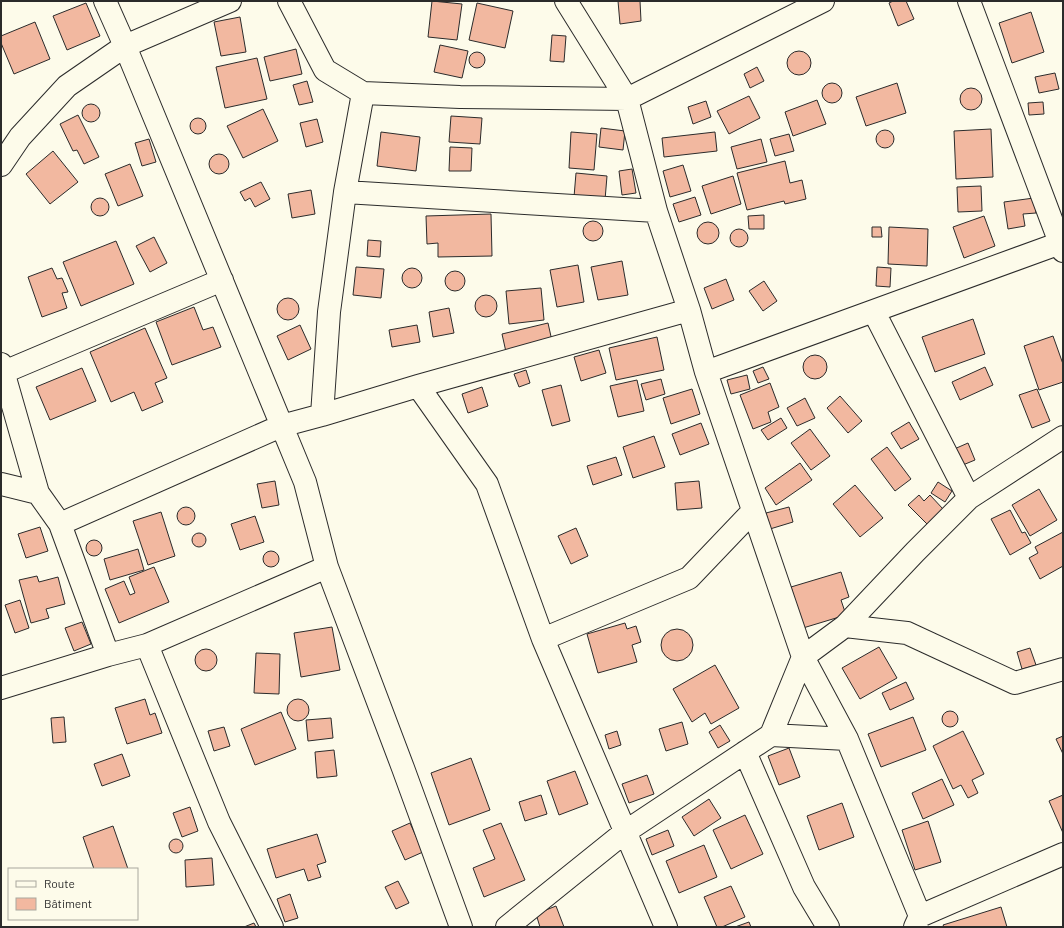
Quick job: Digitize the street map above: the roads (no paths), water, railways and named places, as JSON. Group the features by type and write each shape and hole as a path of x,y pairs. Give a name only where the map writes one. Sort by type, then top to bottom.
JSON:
{"street":[{"path":"105,1 305,482 327,567 406,775 461,927"},
{"path":"1,165 11,138 67,86 125,46 230,1"},
{"path":"289,1 325,70 363,93 460,97 627,99 823,1"},
{"path":"566,1 627,99 656,211 689,310 706,372 803,657 847,739 918,922 1063,854"},
{"path":"706,372 1062,245 969,1"},
{"path":"322,415 329,312 346,192 363,93"},
{"path":"346,192 656,211"},
{"path":"108,655 60,524 38,493 2,368 222,280"},
{"path":"60,524 281,426 689,310"},
{"path":"874,312 969,498"},
{"path":"418,386 487,484 543,639 666,927"},
{"path":"507,927 625,832 771,735 803,657 845,626 915,552 969,498 1063,437"},
{"path":"1,484 38,493"},
{"path":"543,639 689,578 754,511"},
{"path":"1,688 108,655 147,646 327,567"},
{"path":"845,626 907,633 1015,683 1063,669"},
{"path":"147,646 219,822 272,927"},
{"path":"771,735 847,739"},
{"path":"745,752 804,887 828,927"}]}
